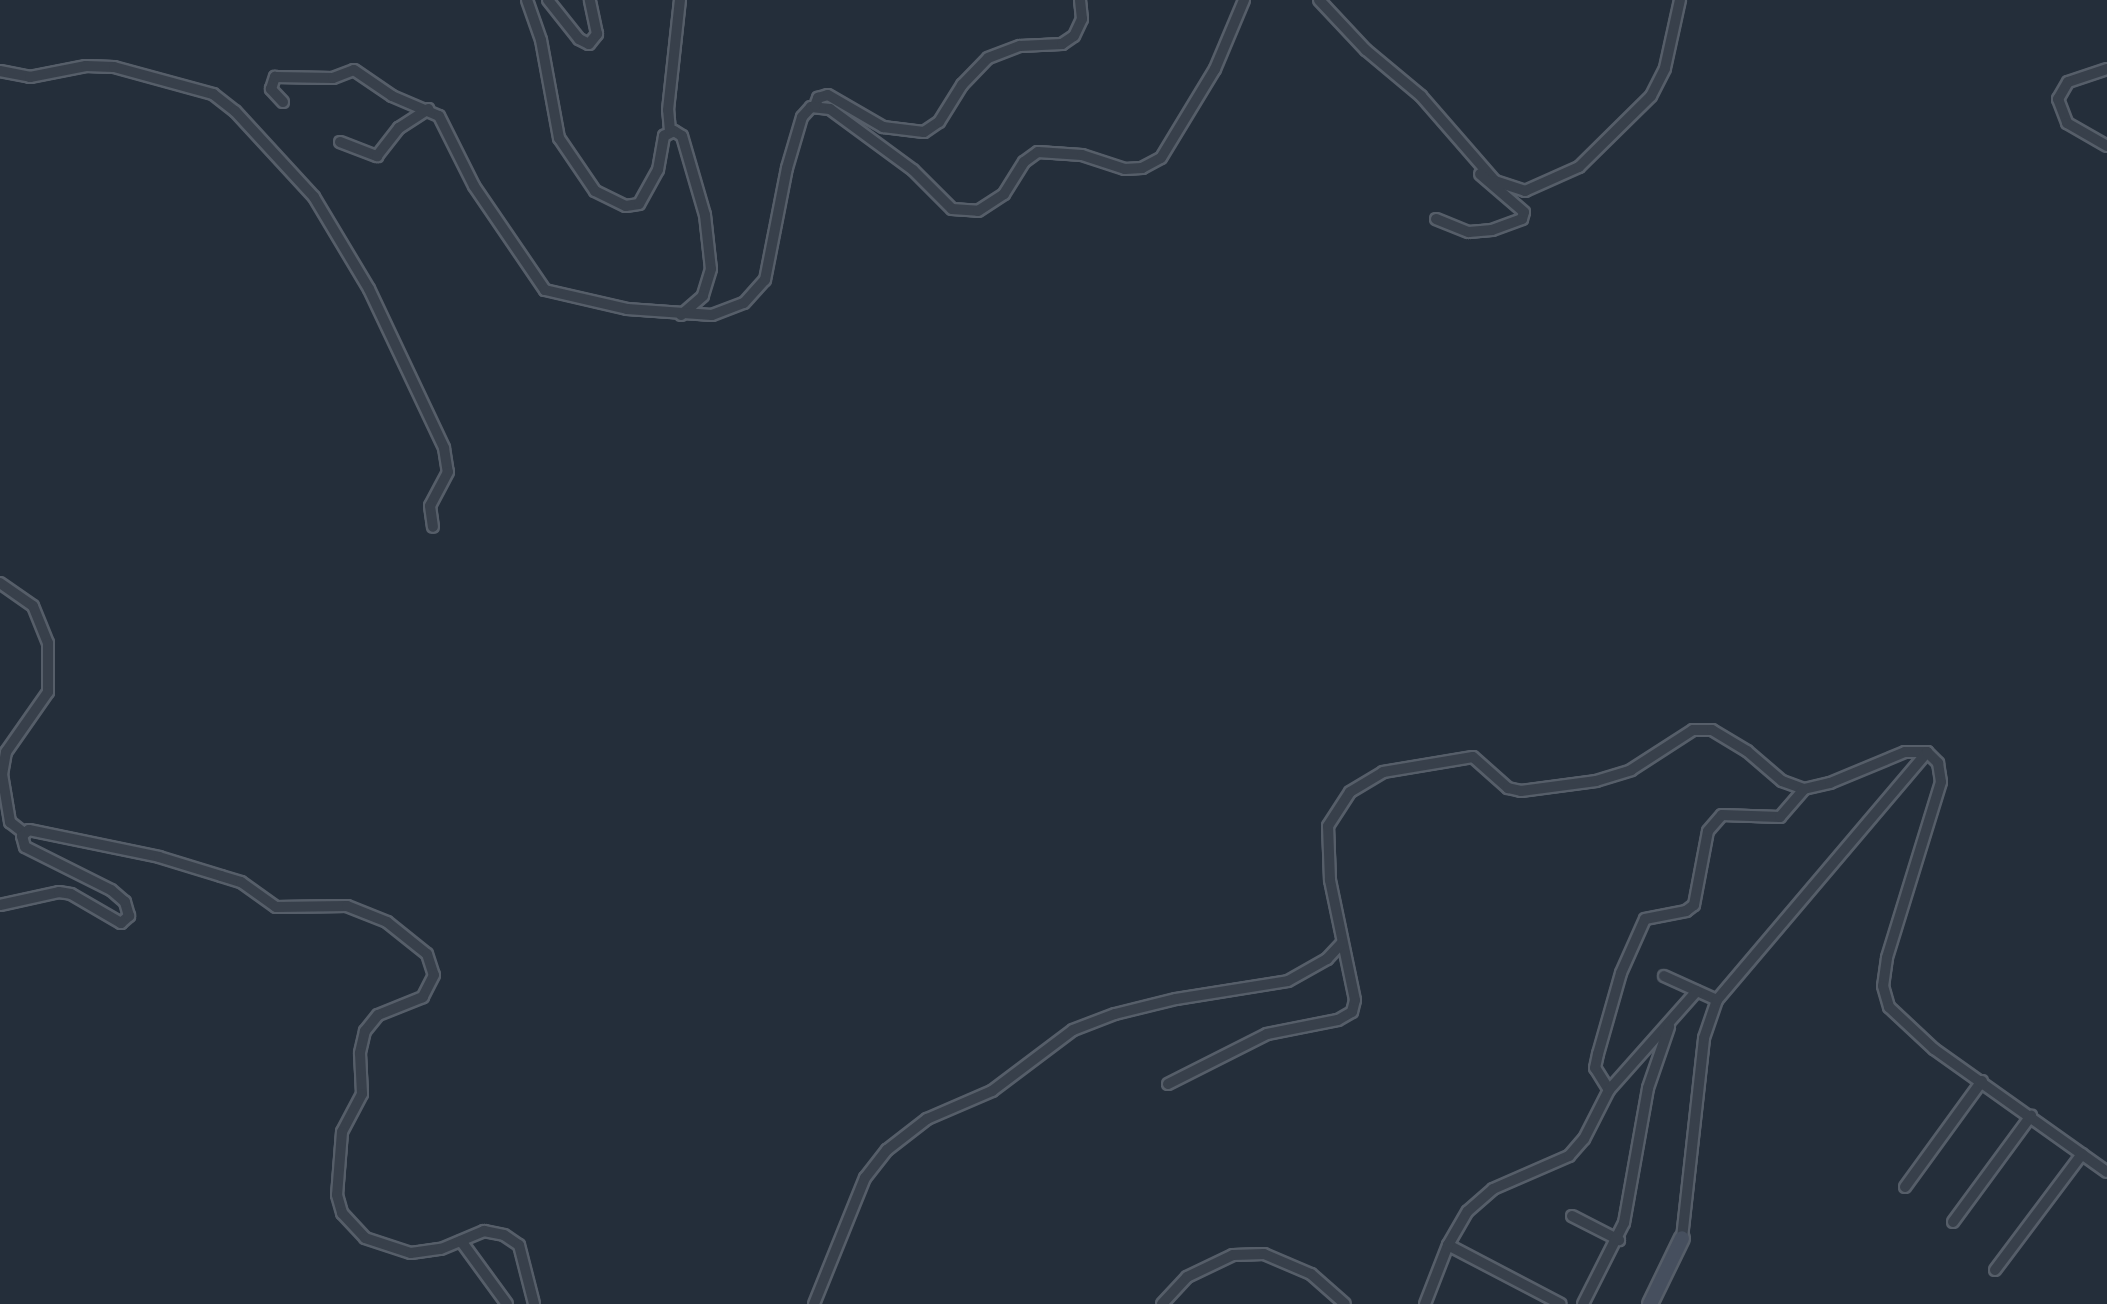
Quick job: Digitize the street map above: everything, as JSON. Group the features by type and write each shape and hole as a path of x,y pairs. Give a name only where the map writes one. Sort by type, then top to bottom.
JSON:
{"street":[{"path":"527,0 541,40 559,138 595,191 622,205 639,204 653,183 664,136 670,131"},
{"path":"548,0 579,39 589,44 597,34 590,0"},
{"path":"670,131 668,110 680,0"},
{"path":"283,102 271,89 275,77 333,78 349,69 392,96 428,109 441,120 474,186 540,286 582,302 681,315 722,313 744,303 761,287 787,167 802,117 815,106 818,98 828,95 883,127 909,134 924,132 939,122 962,85 988,58 1020,46 1062,44 1074,36 1082,19 1080,0"},
{"path":"815,106 830,109 913,170 952,209 978,211 1004,194 1024,162 1038,152 1082,155 1125,169 1142,167 1161,158 1215,69 1244,0"},
{"path":"1320,0 1385,69 1421,96 1491,187 1525,215 1492,230 1469,232 1436,219"},
{"path":"1468,154 1495,181 1517,191 1541,188 1579,167 1639,109 1658,84 1680,0"},
{"path":"0,71 39,76 106,66 213,94 229,105 314,197 369,289 444,449 448,472 430,506 433,527"},
{"path":"2107,69 2068,82 2058,99 2067,123 2107,146"},
{"path":"340,142 377,156 399,128 428,109"},
{"path":"670,131 682,136 705,215 712,269 703,296 681,315"},
{"path":"0,583 33,606 48,643 48,692 6,752 2,774 10,822 24,833"},
{"path":"1168,1084 1267,1034 1338,1020 1352,1012 1355,1000 1330,880 1328,826 1350,792 1383,772 1473,757 1508,788 1521,791 1596,781 1631,770 1693,730 1712,730 1747,751 1782,781 1804,789 1830,783 1905,752 1927,752 1938,763 1941,782 1909,876 1883,986 1889,1007 1908,1027 2107,1172"},
{"path":"1650,1304 1682,1238 1704,1038 1717,1000 1927,752"},
{"path":"1609,1090 1595,1068 1621,973 1645,919 1686,911 1694,905 1708,831 1722,815 1780,817 1804,789"},
{"path":"24,833 33,830 159,857 241,882 276,907 338,905 365,911 427,954 434,970 427,992 379,1015 365,1031 360,1053 362,1094 342,1132 337,1195 351,1227 380,1246 423,1253 484,1231 515,1241 526,1262 534,1304"},
{"path":"0,905 59,892 71,894 121,923 129,916 117,894 28,849 22,840 24,833"},
{"path":"814,1304 865,1178 887,1150 928,1119 992,1091 1073,1030 1115,1014 1176,999 1288,981 1327,959 1342,943"},
{"path":"1664,976 1717,1000"},
{"path":"1425,1304 1448,1245 1468,1211 1493,1189 1569,1156 1584,1139 1609,1090 1697,991"},
{"path":"1583,1304 1619,1240 1648,1088 1671,1021"},
{"path":"1905,1186 1982,1081"},
{"path":"1953,1222 2031,1116"},
{"path":"1995,1270 2082,1154"},
{"path":"1572,1216 1619,1240"},
{"path":"461,1241 507,1304"},
{"path":"1448,1245 1561,1304"},
{"path":"1162,1304 1187,1277 1233,1255 1264,1254 1311,1274 1345,1304"}]}
